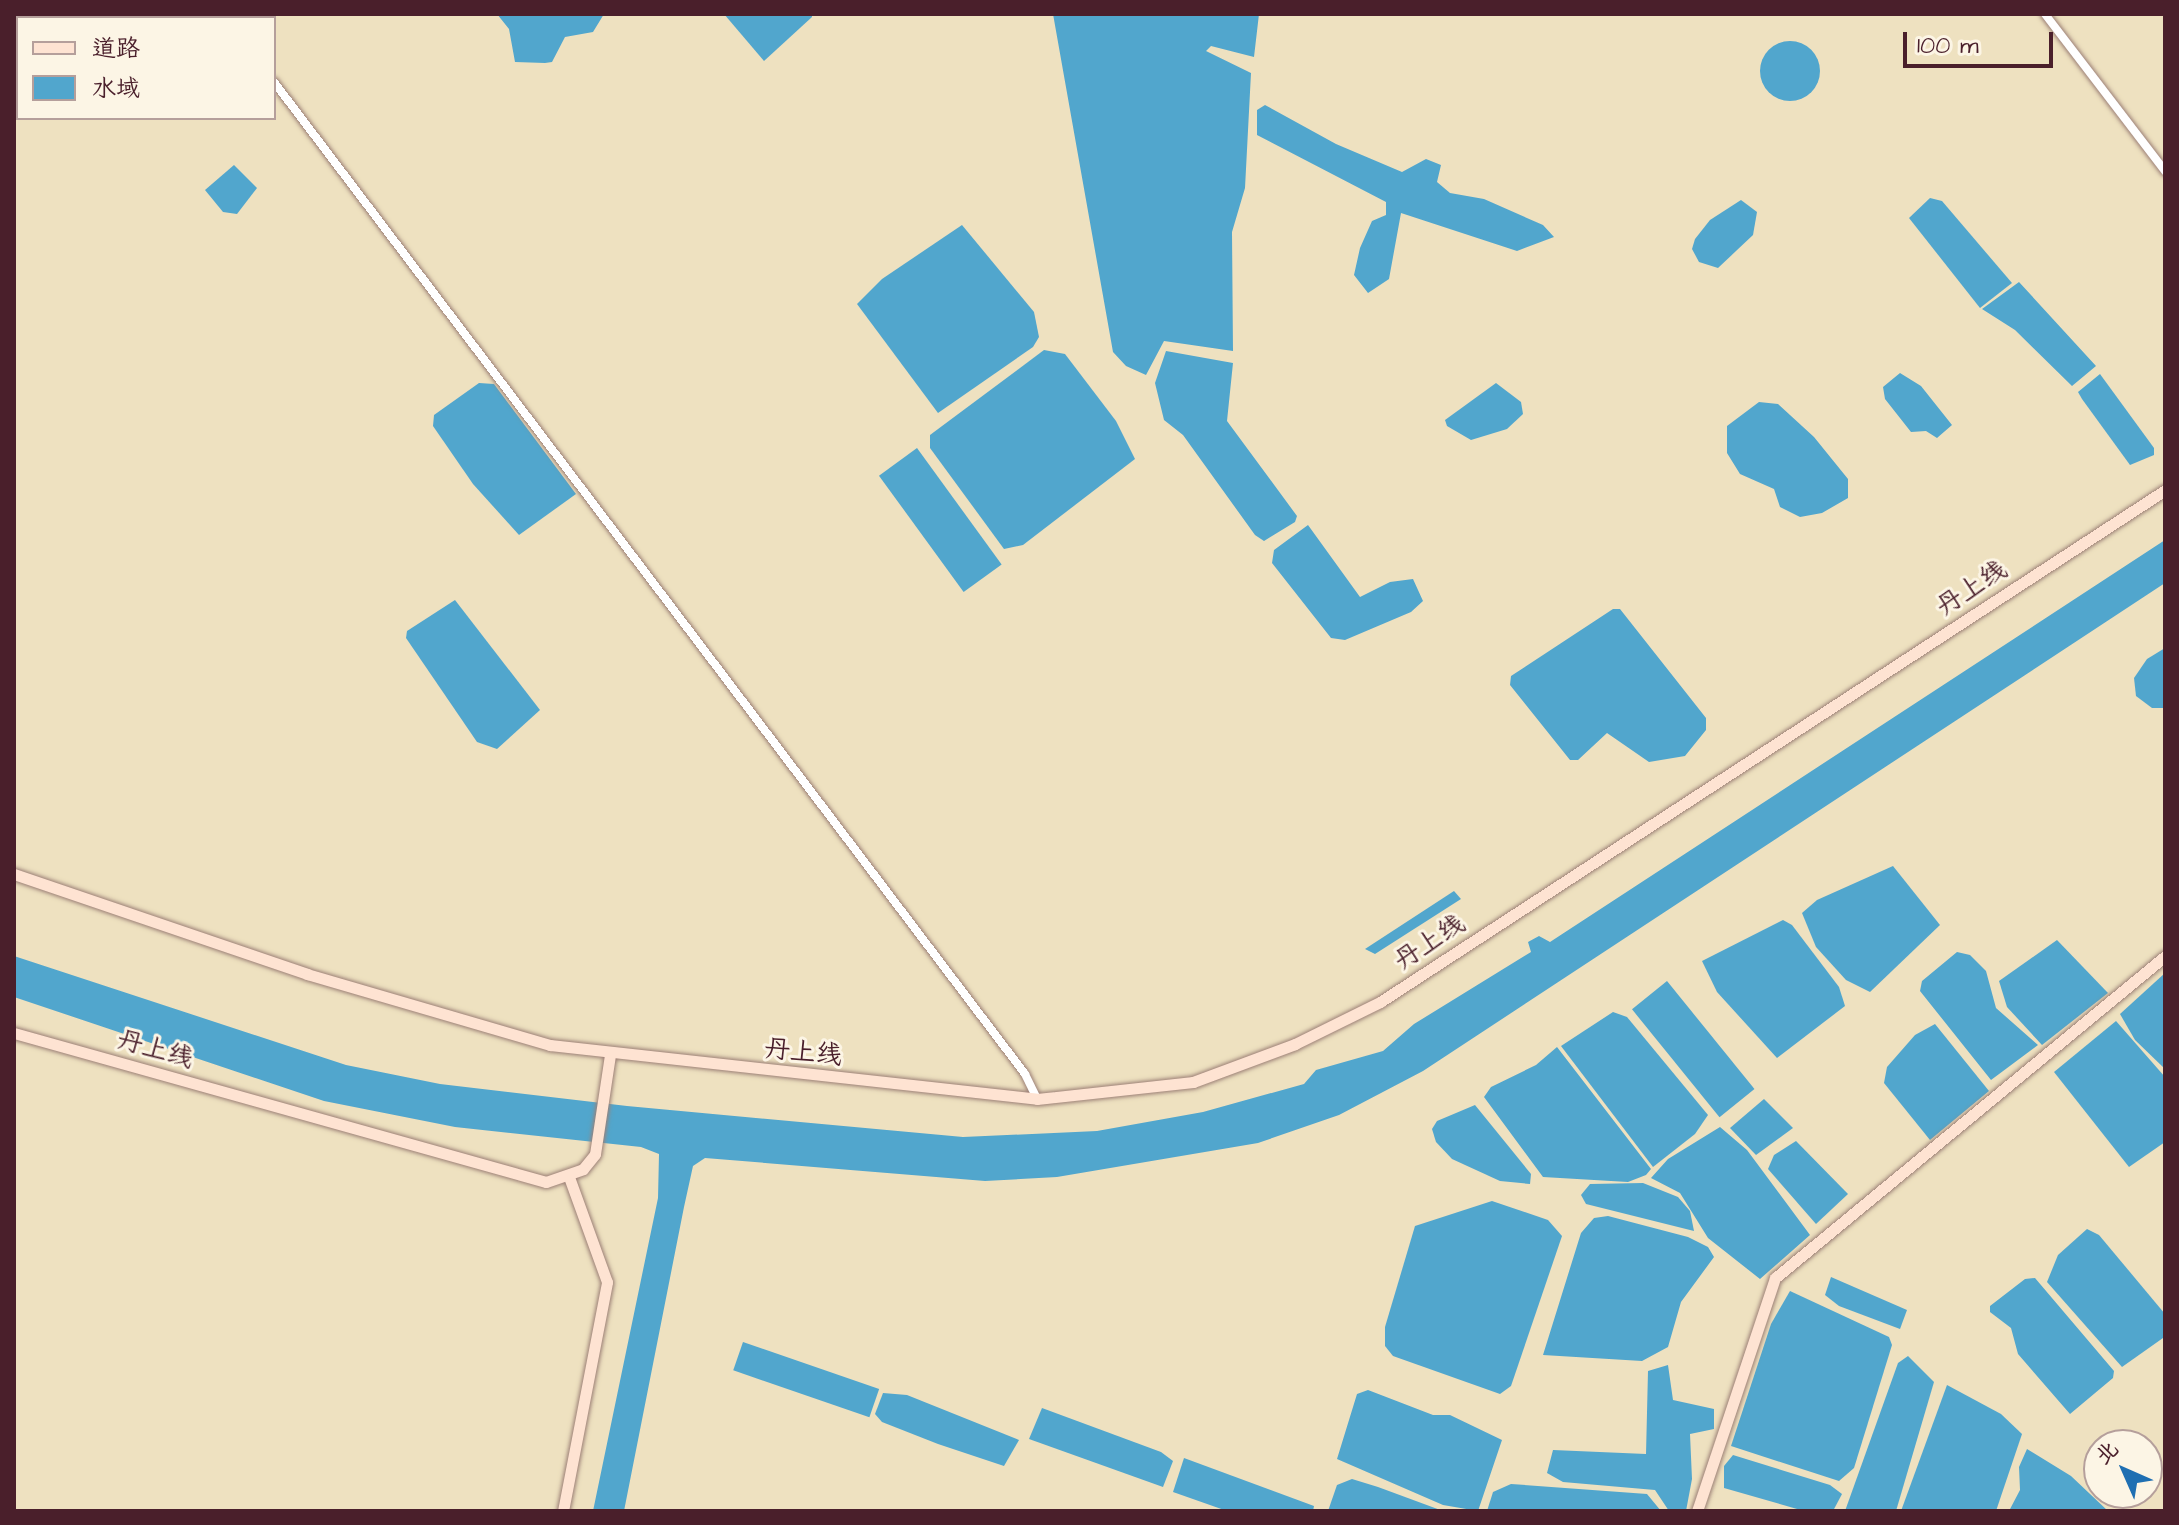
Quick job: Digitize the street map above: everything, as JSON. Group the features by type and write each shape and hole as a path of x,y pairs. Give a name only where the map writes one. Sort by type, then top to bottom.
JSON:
{"main road":[{"name":"丹上线","path":"14,874 495,1032 610,1055 1037,1099 1193,1082 1353,1016 2165,490"},
{"path":"1697,1511 1775,1278 2165,956"},
{"name":"丹上线","path":"14,1033 546,1182 569,1177"},
{"path":"563,1511 607,1282 569,1177 583,1169 595,1148 610,1055"}],"street":[{"path":"2045,14 2165,171"},
{"path":"276,85 1025,1074 1037,1099"}],"water":[{"path":"497,14 604,14 593,32 565,37 552,62 545,63 515,62 509,29"},
{"path":"724,14 812,14 812,17 764,61"},
{"path":"1053,14 1259,14 1254,57 1211,46 1206,51 1251,73 1245,188 1232,232 1233,351 1164,341 1146,375 1126,366 1113,352"},
{"path":"1790,41 1811,50 1820,71 1811,92 1790,101 1769,92 1760,71 1769,50"},
{"path":"1265,105 1336,144 1402,172 1426,159 1441,165 1437,182 1450,193 1484,199 1543,225 1554,237 1517,251 1401,213 1389,279 1368,293 1354,275 1360,248 1372,221 1386,215 1386,202 1257,135 1257,110"},
{"path":"234,165 257,188 237,214 223,212 205,190"},
{"path":"1930,198 1942,201 2012,283 1980,308 1909,218"},
{"path":"1741,200 1757,212 1753,235 1718,268 1699,262 1692,249 1695,239 1710,220"},
{"path":"962,225 1034,312 1039,337 1033,347 938,413 857,304 882,279"},
{"path":"2019,282 2096,366 2072,386 2015,330 1982,309"},
{"path":"1044,350 1065,354 1116,421 1135,459 1023,545 1004,549 930,448 930,435"},
{"path":"1166,351 1233,363 1227,421 1297,516 1295,522 1264,541 1255,535 1183,435 1164,420 1155,383"},
{"path":"1900,373 1921,386 1952,425 1937,438 1926,431 1911,432 1885,399 1883,387"},
{"path":"2100,374 2154,448 2154,455 2130,465 2082,399 2078,392"},
{"path":"479,383 494,384 576,494 519,535 473,484 433,426 434,415"},
{"path":"1496,383 1521,402 1523,414 1507,429 1471,440 1447,426 1445,420"},
{"path":"1759,402 1778,404 1814,437 1848,479 1848,498 1822,513 1800,517 1780,507 1774,489 1740,474 1727,453 1727,426"},
{"path":"917,448 1002,564 964,592 879,476"},
{"path":"1308,525 1360,597 1390,582 1413,579 1423,601 1411,612 1345,640 1331,638 1272,563 1274,550"},
{"path":"2165,540 2165,583 1423,1071 1339,1115 1258,1143 1057,1177 985,1181 705,1158 693,1166 624,1511 593,1511 658,1198 659,1154 641,1147 455,1127 324,1101 14,997 14,956 346,1065 440,1084 627,1106 963,1137 1097,1131 1203,1112 1304,1084 1316,1070 1383,1051 1414,1024 1531,952 1528,942 1539,936 1550,942"},
{"path":"455,600 540,710 497,749 477,742 406,638 407,631"},
{"path":"1613,609 1620,609 1706,718 1706,730 1685,756 1649,762 1607,733 1578,760 1570,760 1510,685 1511,676"},
{"path":"2165,648 2165,708 2152,708 2136,696 2134,678 2147,659"},
{"path":"1893,866 1940,925 1870,992 1846,980 1816,947 1802,913 1817,900"},
{"path":"1454,891 1461,899 1375,954 1365,949"},
{"path":"1783,920 1792,925 1839,987 1845,1006 1777,1058 1717,992 1702,961"},
{"path":"2057,940 2108,993 2042,1045 2007,1007 1999,981"},
{"path":"1957,952 1970,955 1986,971 1996,1008 2038,1045 1991,1080 1920,991 1922,981"},
{"path":"2165,973 2165,1069 2135,1040 2120,1014"},
{"path":"1667,981 1754,1089 1720,1117 1632,1009"},
{"path":"1613,1012 1627,1017 1708,1115 1695,1134 1653,1167 1561,1046"},
{"path":"2116,1021 2165,1077 2165,1142 2129,1167 2054,1072"},
{"path":"1935,1024 1989,1091 1930,1140 1884,1083 1887,1067 1915,1035"},
{"path":"1557,1047 1651,1169 1646,1175 1628,1182 1543,1177 1484,1097 1491,1087 1536,1065"},
{"path":"1764,1099 1793,1128 1756,1155 1730,1128"},
{"path":"1475,1105 1531,1174 1530,1184 1500,1181 1452,1159 1436,1142 1432,1129 1437,1121"},
{"path":"1720,1127 1747,1150 1810,1235 1760,1279 1708,1238 1680,1193 1651,1178 1668,1159"},
{"path":"1796,1141 1848,1194 1816,1224 1768,1169 1774,1155"},
{"path":"1643,1183 1678,1197 1690,1211 1694,1231 1586,1204 1581,1195 1590,1184"},
{"path":"1492,1201 1548,1220 1562,1236 1511,1386 1500,1394 1393,1356 1385,1346 1385,1327 1415,1226"},
{"path":"1608,1216 1688,1237 1708,1247 1714,1257 1681,1302 1668,1347 1642,1361 1543,1355 1581,1233 1594,1218"},
{"path":"2087,1229 2099,1235 2165,1314 2163,1338 2122,1367 2047,1282 2058,1255"},
{"path":"1831,1277 1907,1310 1900,1329 1839,1306 1825,1295"},
{"path":"2035,1278 2114,1371 2113,1378 2070,1414 2018,1354 2011,1328 1990,1312 1990,1306 2025,1279"},
{"path":"1790,1291 1889,1337 1892,1345 1854,1468 1839,1481 1731,1446 1771,1324"},
{"path":"743,1342 879,1389 869,1417 733,1370"},
{"path":"1908,1356 1934,1382 1896,1511 1845,1511 1898,1363"},
{"path":"1668,1365 1673,1400 1714,1409 1714,1429 1690,1434 1692,1479 1686,1511 1669,1511 1655,1490 1563,1482 1547,1473 1553,1450 1646,1454 1648,1371"},
{"path":"1947,1385 2001,1414 2022,1434 1996,1511 1901,1511"},
{"path":"1368,1390 1433,1415 1450,1415 1502,1440 1478,1511 1443,1505 1337,1459 1357,1394"},
{"path":"883,1393 907,1395 1019,1440 1004,1466 938,1444 882,1422 875,1414"},
{"path":"1042,1408 1161,1452 1173,1461 1163,1487 1029,1439"},
{"path":"2027,1449 2071,1476 2083,1487 2083,1509 2108,1511 2009,1511 2020,1490 2019,1467"},
{"path":"1733,1455 1830,1485 1842,1494 1833,1511 1804,1511 1724,1488 1724,1466"},
{"path":"1184,1458 1314,1506 1313,1511 1227,1511 1173,1492"},
{"path":"1352,1479 1443,1511 1328,1511 1337,1485"},
{"path":"1511,1484 1647,1494 1661,1511 1487,1511 1493,1492"}]}
